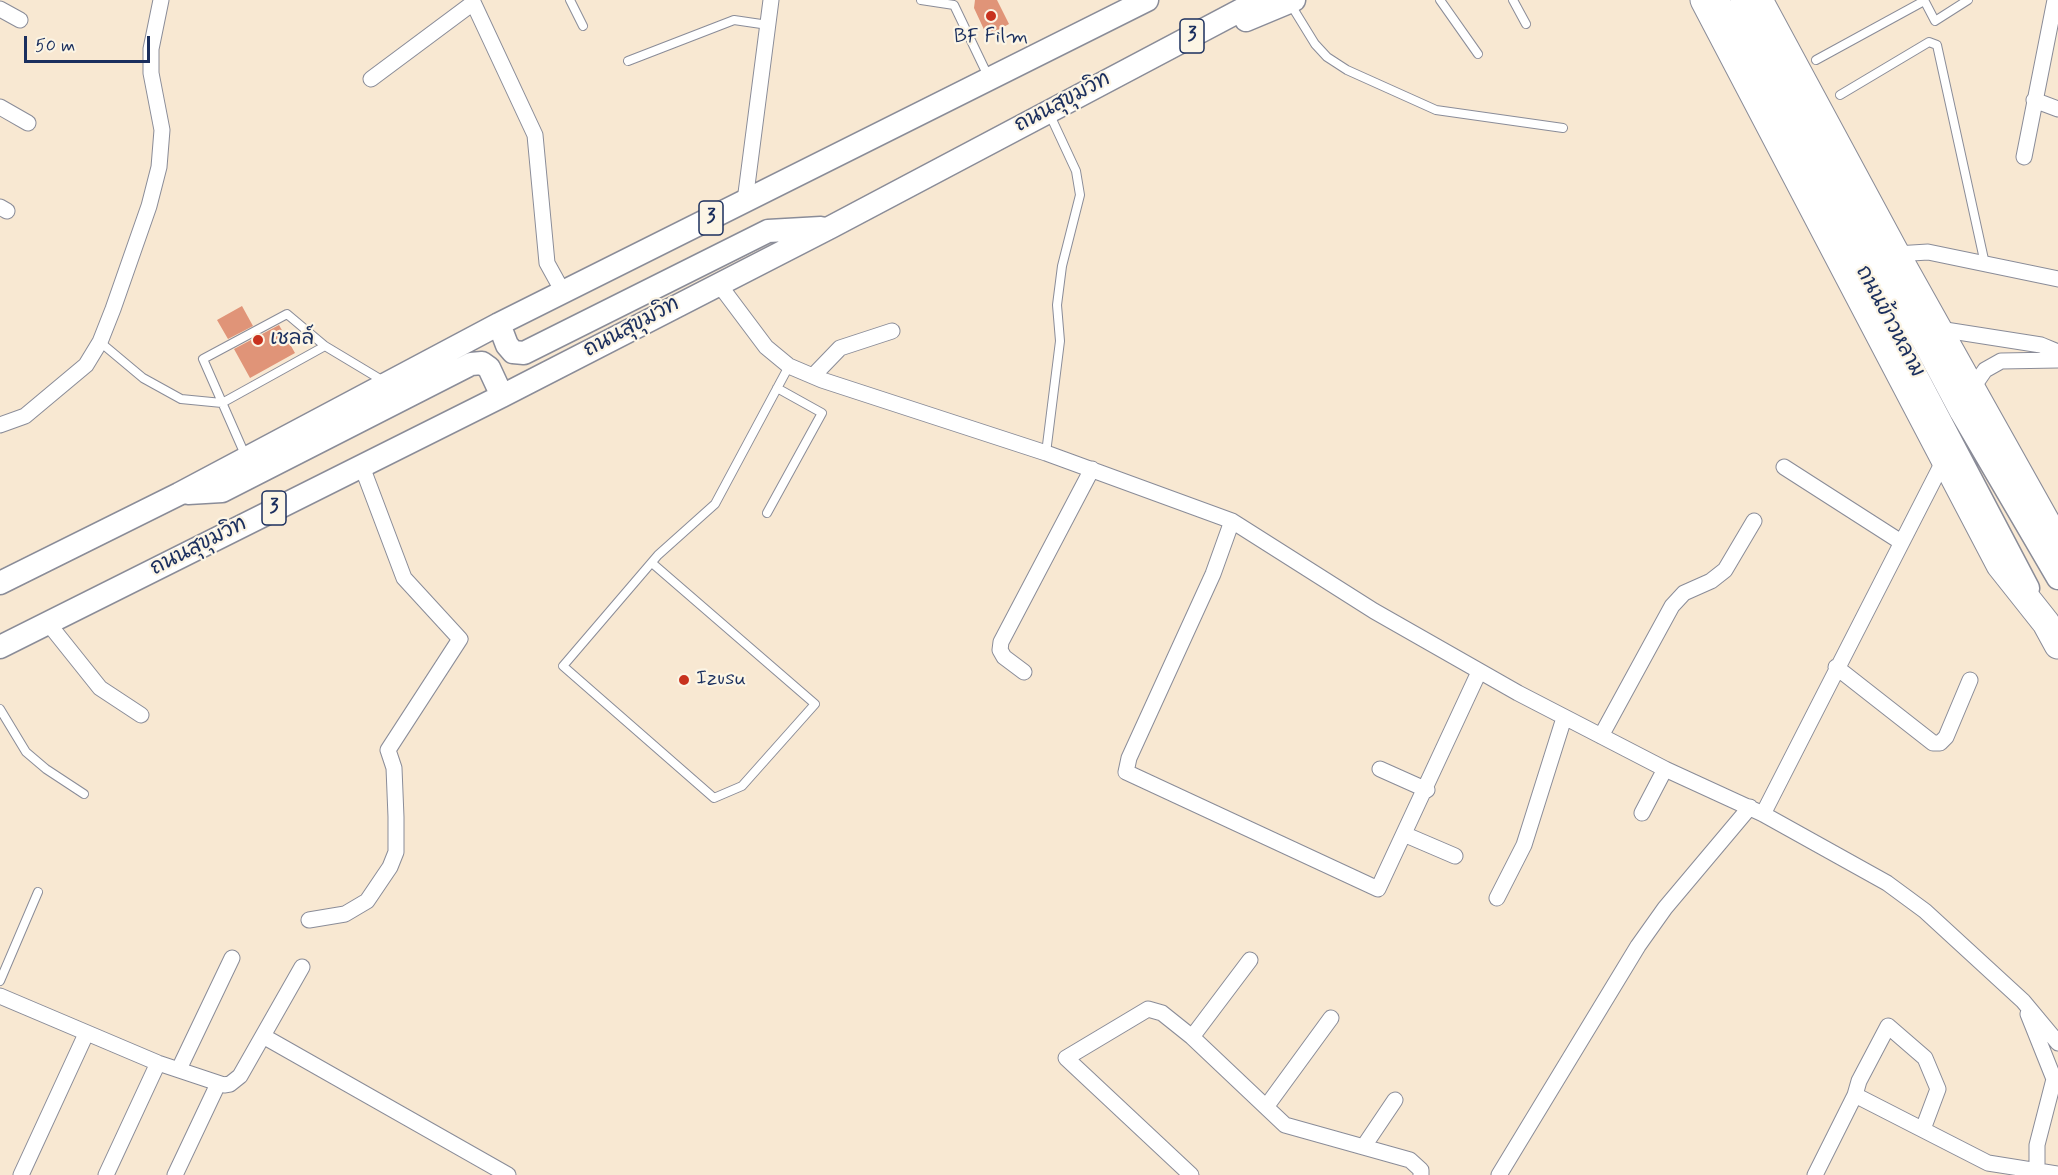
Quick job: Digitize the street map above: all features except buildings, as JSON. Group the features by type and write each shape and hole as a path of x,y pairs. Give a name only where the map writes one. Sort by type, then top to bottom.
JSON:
{"highway":[{"path":"1704,0 2000,565 2052,634"},
{"path":"1759,0 1939,329 1959,409 2058,543"}],"main road":[{"name":"3","path":"3,576 179,494 499,324 1146,0"},
{"name":"ถนนสุขุมวิท","path":"0,647 361,464 502,396 718,283 831,227 1260,0"},
{"name":"ถนนข้าวหลาม","path":"1719,0 2058,578"},
{"name":"ถนนข้าวหลาม","path":"1742,0 1959,409 2052,634"},
{"path":"1123,72 1292,1"},
{"path":"499,324 507,345 513,352 524,352 768,231 831,227"},
{"path":"179,494 222,491 471,364 482,363 489,368 502,396"}],"street":[{"path":"0,425 25,416 53,393 86,364 100,342 149,206 159,167 162,130 151,65 153,32 161,0"},
{"path":"745,201 771,0"},
{"path":"2024,158 2055,0"},
{"path":"371,79 473,1 535,135 547,263 563,292"},
{"path":"0,9 20,20"},
{"path":"2034,100 2058,109"},
{"path":"0,107 28,123"},
{"path":"1896,254 1928,252 2058,279"},
{"path":"718,283 766,347 789,366 1092,469 1232,521 1374,611 1479,672 1665,769 1756,810 1887,883 1924,911 2024,1002 2058,1042"},
{"path":"1939,329 2041,345 2058,352"},
{"path":"813,376 840,348 892,331"},
{"path":"1959,409 1985,370 2001,361 2058,360"},
{"path":"1499,1175 1638,946 1672,899 1756,810 1836,667 1945,458"},
{"path":"309,920 345,914 367,901 390,867 396,852 396,817 394,768 388,750 460,639 404,578 361,464"},
{"path":"1784,467 1901,542"},
{"path":"1024,672 1004,657 1000,650 1002,642 1092,469"},
{"path":"1232,521 1213,574 1129,758 1126,772 1378,888 1406,835 1479,672"},
{"path":"1600,736 1672,606 1684,593 1712,581 1725,570 1754,521"},
{"path":"48,623 100,688 141,715"},
{"path":"1836,667 1933,743 1940,743 1946,737 1970,680"},
{"path":"1497,898 1524,844 1564,718"},
{"path":"1380,769 1426,790"},
{"path":"1642,813 1665,769"},
{"path":"1406,835 1455,856"},
{"path":"179,1070 232,958"},
{"path":"1192,1037 1250,960"},
{"path":"0,996 158,1063 218,1084 230,1084 235,1081 302,967"},
{"path":"2024,1002 2056,1077 2037,1145 2037,1173"},
{"path":"1191,1175 1066,1058 1148,1008 1162,1013 1192,1037 1285,1125 1410,1160 1420,1170 1421,1175"},
{"path":"1266,1107 1331,1018"},
{"path":"1815,1175 1855,1095 1859,1081 1888,1026 1925,1058 1938,1089 1923,1129"},
{"path":"21,1175 86,1034"},
{"path":"262,1036 508,1175"},
{"path":"106,1175 158,1063"},
{"path":"175,1175 218,1084"},
{"path":"1855,1095 1988,1163 2057,1175 2058,1169"},
{"path":"1364,1146 1395,1100"}],"lane":[{"path":"570,0 583,26"},
{"path":"921,0 954,5 990,80"},
{"path":"1440,0 1478,54"},
{"path":"1513,0 1526,24"},
{"path":"1816,60 1924,0 1935,21 1968,0"},
{"path":"1292,1 1315,44 1327,57 1347,70 1436,110 1563,128"},
{"path":"628,62 734,20 769,25"},
{"path":"1840,95 1929,42 1937,45 1985,264"},
{"path":"1046,453 1060,341 1057,305 1062,266 1080,195 1076,171 1049,111"},
{"path":"246,458 203,359 287,314 325,346 387,383"},
{"path":"100,342 143,378 181,399 222,403 325,346"},
{"path":"652,563 815,704 742,786 714,798 563,666 652,563 715,504 789,366"},
{"path":"767,513 822,413 777,388"},
{"path":"0,709 26,752 45,769 84,794"},
{"path":"0,981 38,892"}],"place":[{"name":"BF Film","path":"991,16"},
{"name":"เชลล์","path":"258,340"},
{"name":"Izusu","path":"684,680"}]}
